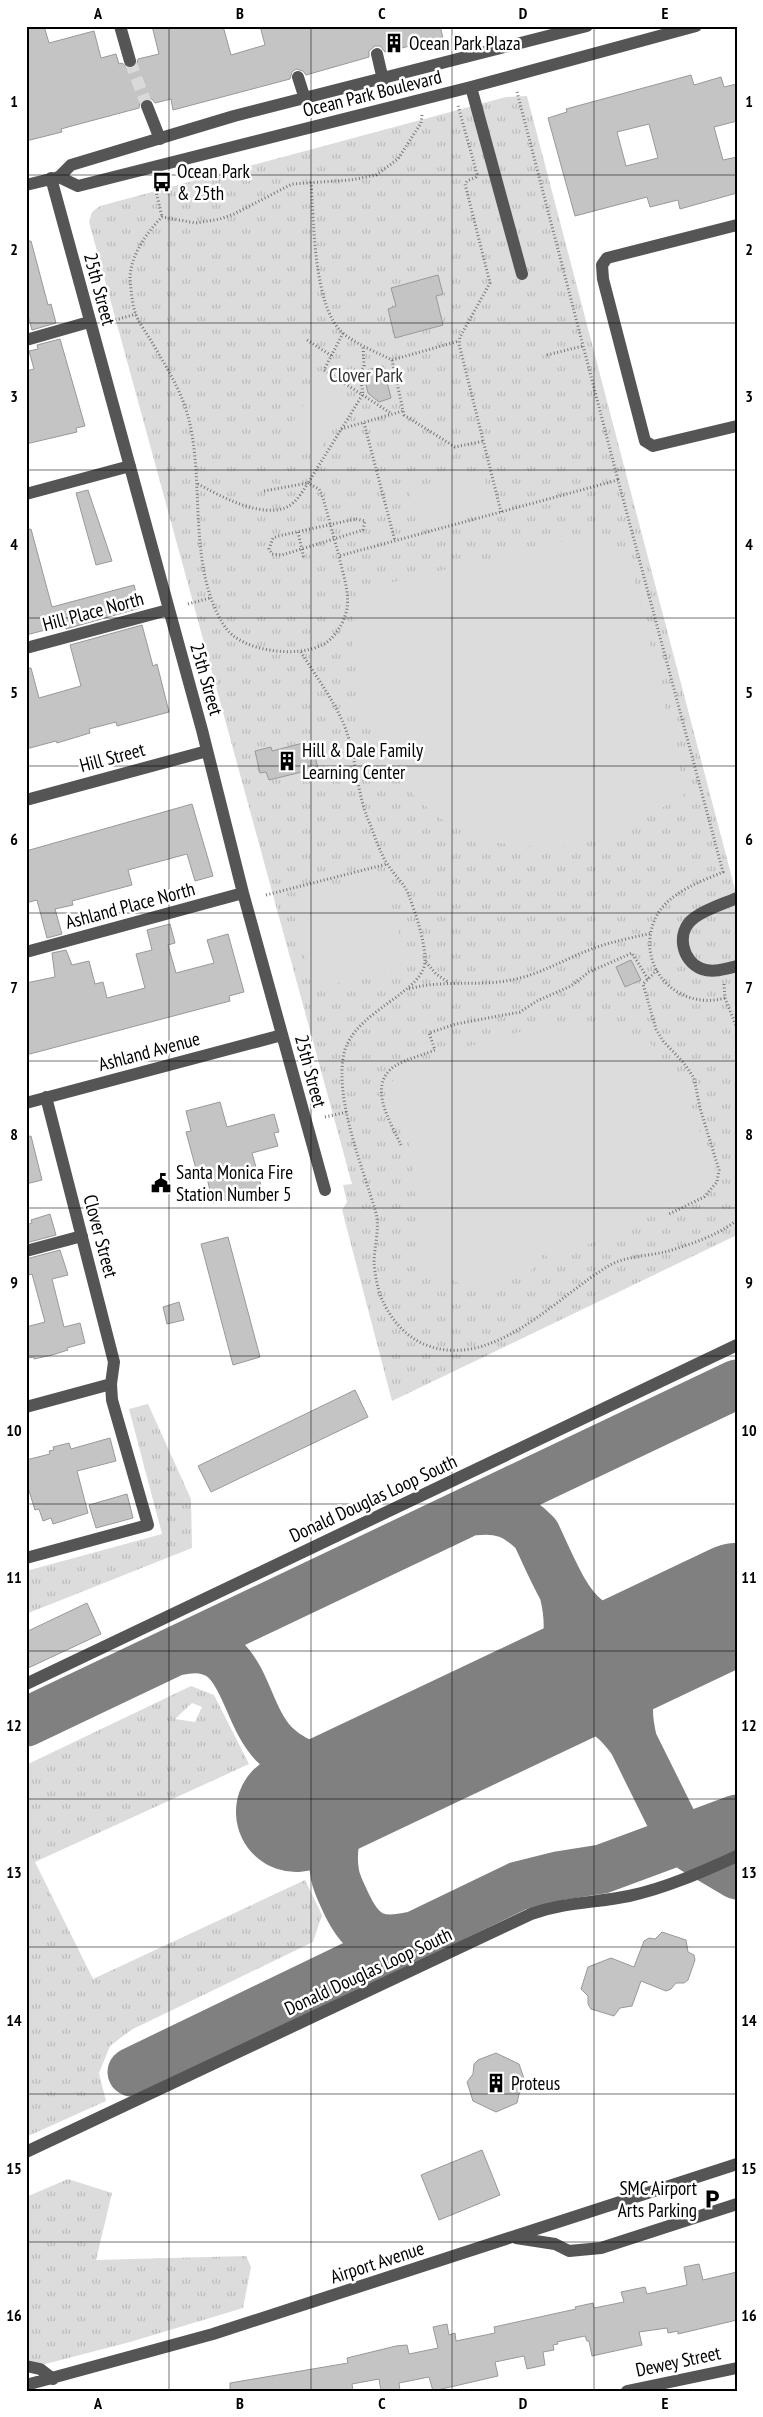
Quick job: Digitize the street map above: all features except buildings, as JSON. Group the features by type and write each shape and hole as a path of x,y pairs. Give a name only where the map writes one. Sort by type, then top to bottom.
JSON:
{"street":[{"path":"120,26 130,61"},
{"name":"Ocean Park Boulevard","path":"26,185 55,178 72,165 160,140 234,116 383,80 587,26"},
{"name":"Ocean Park Boulevard","path":"55,178 78,186 471,87 696,26"},
{"path":"377,54 383,80"},
{"path":"298,77 305,99"},
{"path":"471,87 522,274"},
{"path":"147,106 160,140"},
{"name":"25th Street","path":"55,178 89,322 130,466 207,751 243,893 325,1190"},
{"path":"737,225 607,258 602,265 603,279 645,441 653,446 737,426"},
{"path":"26,340 89,322"},
{"path":"26,494 130,466"},
{"name":"Hill Place North","path":"26,648 168,610"},
{"name":"Hill Street","path":"26,800 207,751"},
{"name":"Ashland Place North","path":"26,952 243,893"},
{"path":"737,898 693,919 687,928 683,940 684,952 690,963 704,970 722,970 737,966"},
{"name":"Ashland Avenue","path":"26,1102 282,1035"},
{"name":"Clover Street","path":"26,1558 148,1525 112,1400 111,1384 114,1362 46,1097"},
{"path":"26,1251 82,1236"},
{"name":"Donald Douglas Loop South","path":"26,1684 737,1346"},
{"path":"26,1407 111,1384"},
{"name":"Donald Douglas Loop South","path":"26,2152 531,1914 573,1902 628,1896 650,1890 677,1882 737,1856"},
{"name":"Airport Avenue","path":"26,2385 213,2334 737,2164"},
{"path":"513,2237 555,2244 569,2251 601,2248 737,2204"},
{"path":"26,2366 40,2369 53,2379"},
{"name":"Dewey Street","path":"627,2391 737,2368"}],"path":[{"path":"517,92 723,872 690,886 672,898 657,915 652,932 651,953 657,970 670,989 688,999 710,1003 725,998"},
{"path":"458,106 477,174 476,177 465,184 490,282 459,341 501,512"},
{"path":"162,216 196,223 220,219 292,184 351,180 376,175 389,168 403,152 421,123 422,115"},
{"path":"311,182 320,280 328,314 343,333 392,360 459,341"},
{"path":"155,187 162,216"},
{"path":"162,216 148,230 138,251 130,276 136,314 178,387 189,420 198,484 198,519 210,598 226,629 252,647 301,652 324,645 337,631 346,615 348,597 339,556 319,489 308,483 264,491"},
{"path":"112,321 136,314"},
{"path":"343,333 324,370 392,414"},
{"path":"307,340 332,356"},
{"path":"198,484 228,500 267,511 287,507 298,498 363,394 360,374 364,366 364,345"},
{"path":"547,355 583,346"},
{"path":"392,360 404,414 455,447 484,441"},
{"path":"342,429 403,411"},
{"path":"364,422 395,541"},
{"path":"339,556 618,480"},
{"path":"356,519 365,522 363,530 277,556 272,554 269,549 273,538 298,532 356,519"},
{"path":"298,532 304,559"},
{"path":"188,604 210,598"},
{"path":"301,652 339,715 348,734 359,793 387,864 407,890 426,962 436,974 448,982"},
{"path":"266,895 387,864"},
{"path":"408,989 448,982 489,983 533,976 589,950 652,932"},
{"path":"401,1145 384,1108 381,1098 382,1087 386,1075 394,1066 435,1050 429,1033 456,1024 520,1012 538,1001 571,986 589,972 632,953 648,979"},
{"path":"426,962 421,975 408,989 380,1007 359,1024 346,1043 342,1080 347,1112 378,1218 374,1264 381,1296 398,1325 415,1341 438,1350 462,1349 496,1341 522,1328 618,1261 665,1252 724,1230 737,1220"},
{"path":"657,970 643,984 656,1028 663,1041 683,1062 694,1078 700,1108 719,1170 717,1182 704,1197 667,1215"},
{"path":"722,970 725,998 737,1028"},
{"path":"325,1117 347,1112"}],"green space":[{"name":"Clover Park","path":"527,96 737,897 737,1235 392,1401 342,1210 347,1202 343,1185 352,1184 89,222 92,212 100,206 506,97"},
{"path":"320,382 349,400 319,452 289,433 288,430 316,384"},
{"path":"482,470 492,509 419,529 409,489"},
{"path":"593,534 627,552 686,793 621,833 554,848 486,842 441,819 416,798 387,763 362,711 352,639 356,591"},
{"path":"375,873 385,879 405,957 400,966 370,975 358,969 352,979 322,988 312,982 291,903 296,894 328,887 338,892 344,881"},
{"path":"570,1021 609,1025 647,1039 683,1087 706,1149 715,1164 714,1182 702,1193 550,1262 544,1252 530,1272 471,1289 423,1266 410,1144 389,1101 391,1083 401,1070 442,1054 544,1025"},
{"path":"148,1404 191,1499 192,1548 26,1614 26,1571 162,1534 129,1409"},
{"path":"191,1686 214,1695 249,1764 35,1862 93,1979 305,1880 322,1915 313,1942 131,2030 110,2046 99,2073 106,2101 26,2137 26,1765","holes":["192,1703 202,1707 195,1722 175,1719"]},
{"path":"68,2179 112,2193 96,2260 246,2256 251,2267 243,2308 130,2342 26,2369 26,2197"}],"taxiway":[{"path":"26,1722 737,1384"},
{"path":"474,1511 483,1510 508,1514 529,1527 536,1534 559,1583 571,1602 584,1617 600,1627 620,1633 646,1635 678,1631"},
{"path":"512,1710 541,1685 560,1660 568,1632 568,1614 564,1593"},
{"path":"678,1631 652,1655 642,1666 635,1678 630,1691 628,1706 633,1742 679,1835 693,1849 737,1875"},
{"path":"177,1651 200,1649 216,1653 229,1664 239,1678 263,1729 274,1744 296,1760 334,1772 374,1775"},
{"path":"512,1710 548,1702 580,1702 608,1715 621,1726 633,1742"},
{"path":"357,1783 341,1815 335,1839 334,1863 337,1882 352,1915 358,1924 372,1935 390,1939 413,1936"},
{"path":"132,2072 518,1886 558,1876 602,1869 737,1819"}],"runway":[{"path":"296,1812 737,1603"}],"tunnel":[{"path":"130,61 147,106"}],"place":[{"name":"Ocean Park Plaza","path":"394,43"},
{"name":"Ocean Park & 25th","path":"162,182"},
{"name":"Hill & Dale Family Learning Center","path":"287,761"},
{"name":"Santa Monica Fire Station Number 5","path":"161,1183"},
{"name":"Proteus","path":"496,2083"},
{"name":"SMC Airport Arts Parking","path":"712,2199"}]}
